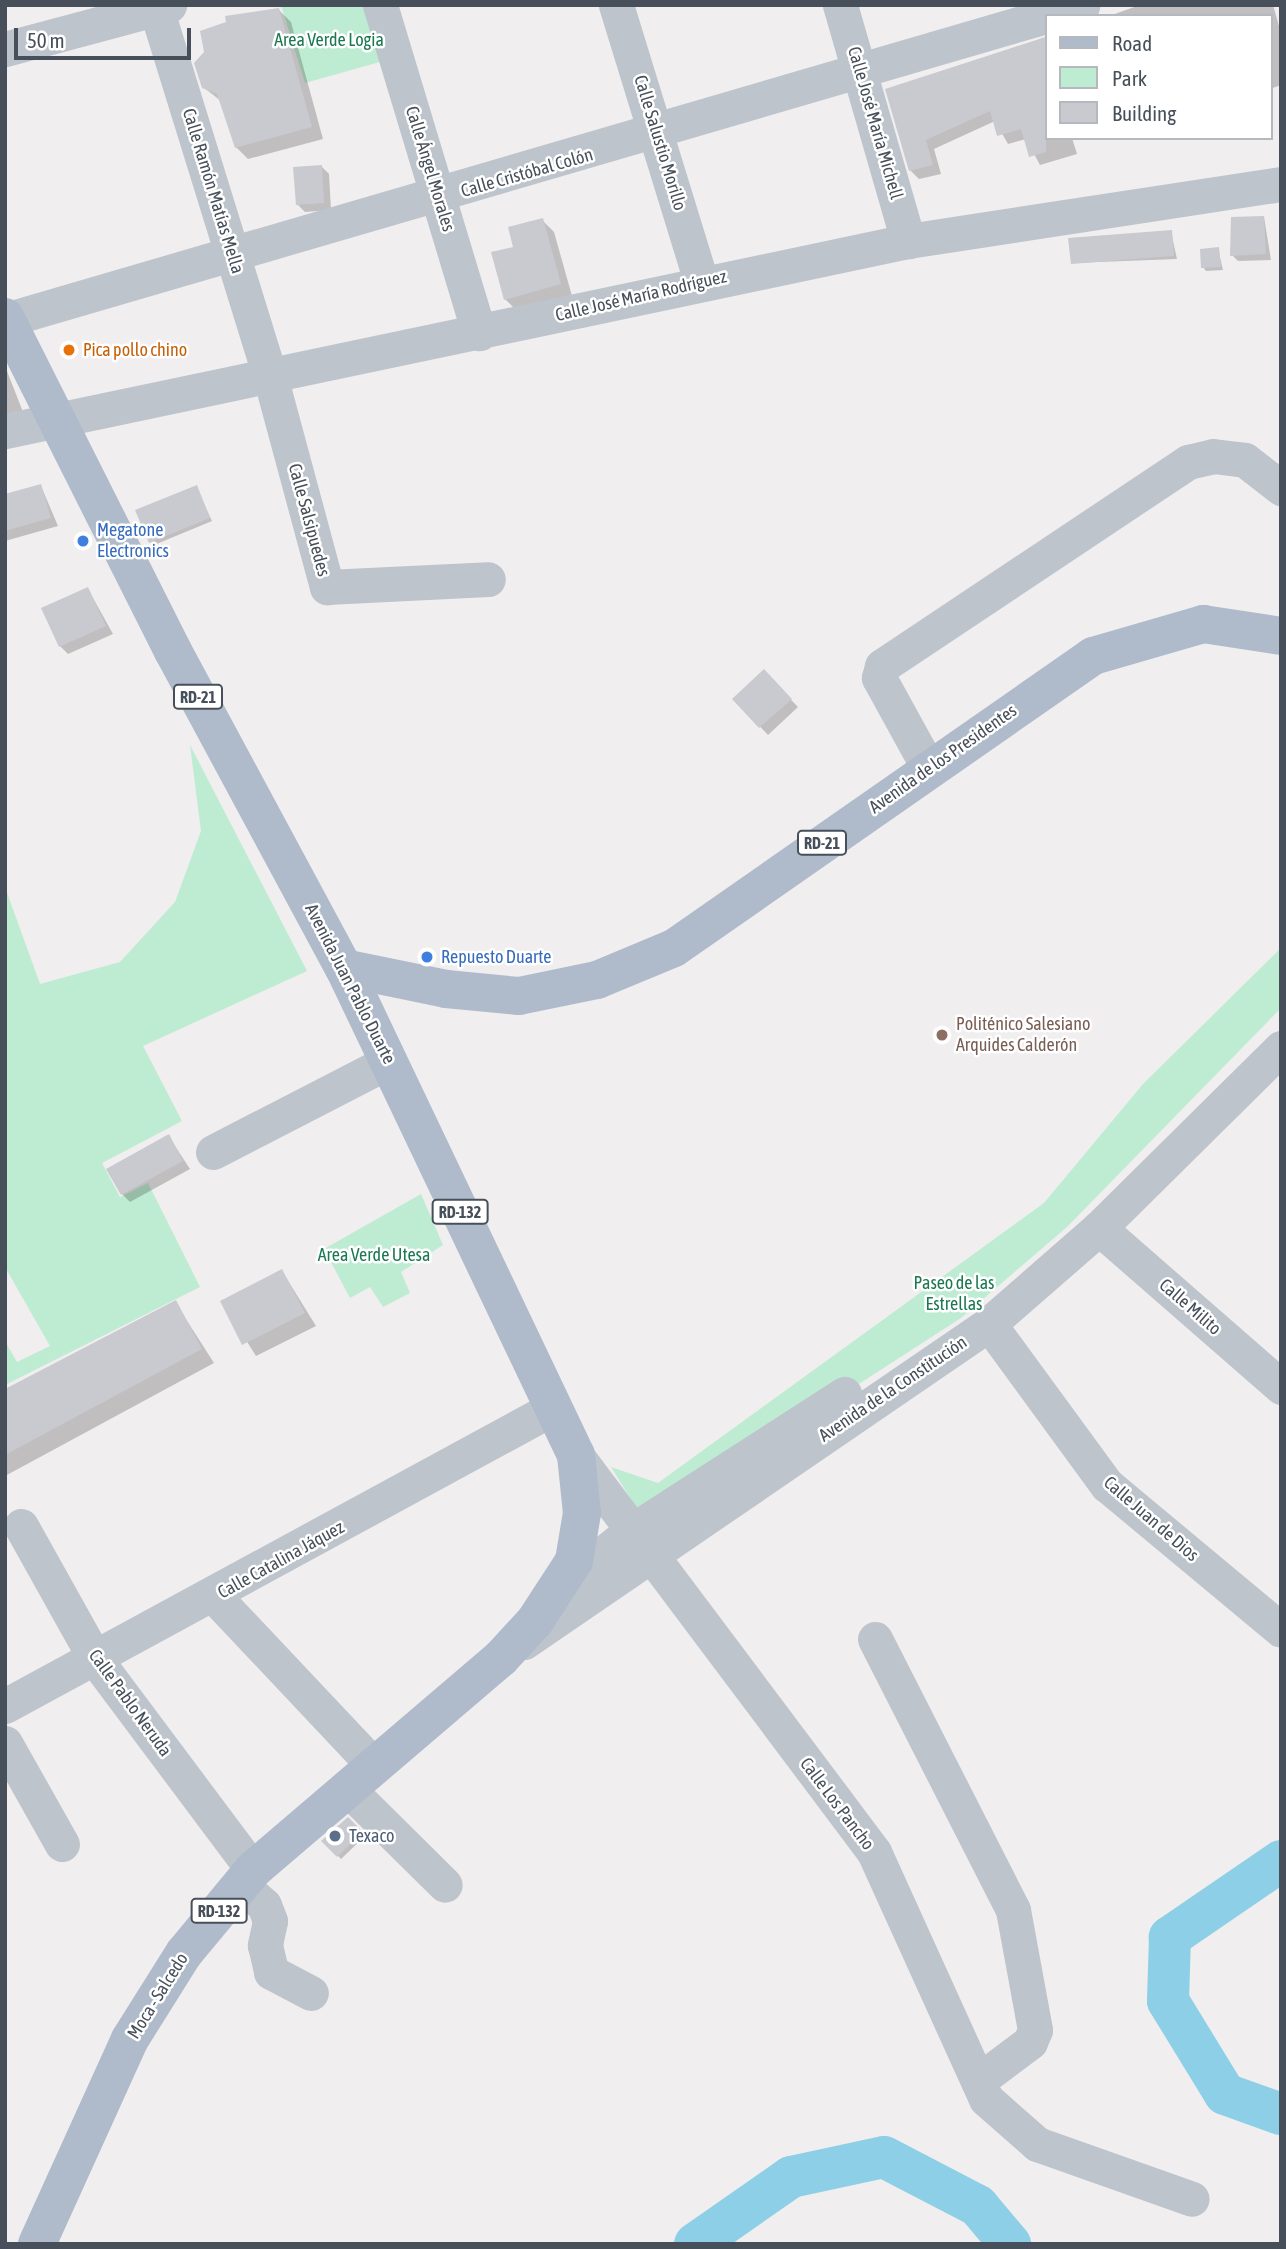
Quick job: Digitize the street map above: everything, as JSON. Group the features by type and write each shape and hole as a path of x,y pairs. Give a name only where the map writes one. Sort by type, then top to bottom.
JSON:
{"main road":[{"name":"Avenida Juan Pablo Duarte","path":"6,319 173,651 344,968 576,1455 580,1535 560,1588 501,1658"},
{"name":"Avenida de los Presidentes","path":"344,968 446,989 519,996 597,981 674,948 928,767 1093,656 1203,624 1281,636"},
{"name":"Moca - Salcedo","path":"37,2244 130,2039 184,1953 247,1877 501,1658"}],"street":[{"name":"Calle Ángel Morales","path":"380,5 479,333"},
{"name":"Calle Salustio Morillo","path":"616,5 658,134 701,281"},
{"name":"Calle José María Michell","path":"840,5 908,241"},
{"path":"5,49 160,6"},
{"name":"Calle Ramón Matías Mella","path":"160,6 270,376"},
{"name":"Calle Cristóbal Colón","path":"6,319 658,134 1044,15"},
{"name":"Calle José María Rodríguez","path":"5,430 479,333 701,281 908,241 1281,184"},
{"name":"Calle Salsipuedes","path":"270,376 330,590 488,579"},
{"path":"928,767 879,678 882,666 1188,462 1213,456 1245,460 1281,488"},
{"name":"Avenida de la Constitución","path":"501,1658 639,1544 984,1301 1281,1020"},
{"name":"Avenida de la Constitución","path":"560,1588 639,1544 989,1324 1099,1228 1281,1048"},
{"path":"212,1152 388,1061"},
{"name":"Calle Milito","path":"1099,1228 1281,1387"},
{"name":"Calle Juan de Dios","path":"989,1324 1107,1485 1281,1630"},
{"name":"Calle Catalina Jáquez","path":"5,1706 215,1597 553,1408"},
{"name":"Calle Los Pancho","path":"576,1455 639,1544 874,1852 986,2099 1037,2144 1192,2199"},
{"name":"Calle Pablo Neruda","path":"21,1526 96,1660 264,1905 270,1921 265,1945 271,1972 311,1993"},
{"path":"215,1597 445,1885"},
{"path":"875,1639 1013,1910 1035,2030 1030,2042 978,2081"},
{"path":"5,1743 62,1844"}],"green space":[{"name":"Area Verde Logia","path":"281,5 369,5 387,60 305,83"},
{"path":"190,745 307,971 143,1046 182,1121 102,1163 120,1197 148,1183 200,1287 5,1385 5,1341 17,1362 50,1346 5,1267 5,887 40,984 120,962 175,902 201,831"},
{"name":"Paseo de las Estrellas","path":"1281,948 1281,1008 1067,1227 961,1318 645,1522 611,1467 658,1483 1044,1203 1143,1084"},
{"name":"Area Verde Utesa","path":"421,1194 443,1245 401,1272 410,1293 383,1307 370,1287 350,1298 324,1249"}],"building":[{"path":"279,8 312,127 235,148 217,94 202,88 194,63 204,52 200,31 226,22 225,16"},
{"path":"1044,38 1046,152 1029,157 1021,129 997,136 990,111 926,140 933,165 909,171 885,89"},
{"path":"322,165 324,203 296,205 293,167"},
{"path":"1264,216 1266,254 1230,256 1231,217"},
{"path":"543,218 561,284 504,300 491,252 513,247 508,227"},
{"path":"1172,230 1174,256 1071,264 1068,238"},
{"path":"1219,247 1221,267 1201,268 1200,249"},
{"path":"41,484 51,518 5,531 5,494"},
{"path":"197,485 210,518 149,543 135,510"},
{"path":"88,587 106,626 59,647 41,608"},
{"path":"764,669 792,699 759,728 732,699"},
{"path":"169,1134 183,1161 121,1195 106,1169"},
{"path":"282,1269 305,1313 242,1345 220,1301"},
{"path":"176,1300 202,1349 5,1455 5,1389"},
{"path":"348,1817 363,1832 337,1857 321,1841"}],"waterway":[{"path":"1281,1861 1170,1937 1168,2001 1225,2094 1281,2114"},
{"path":"695,2244 791,2177 884,2157 978,2206 1010,2244"}],"place":[{"name":"Pica pollo chino","path":"69,350"},
{"name":"Megatone Electronics","path":"83,541"},
{"name":"Repuesto Duarte","path":"427,957"},
{"name":"Politénico Salesiano Arquides Calderón","path":"942,1035"},
{"name":"Texaco","path":"335,1836"}]}
